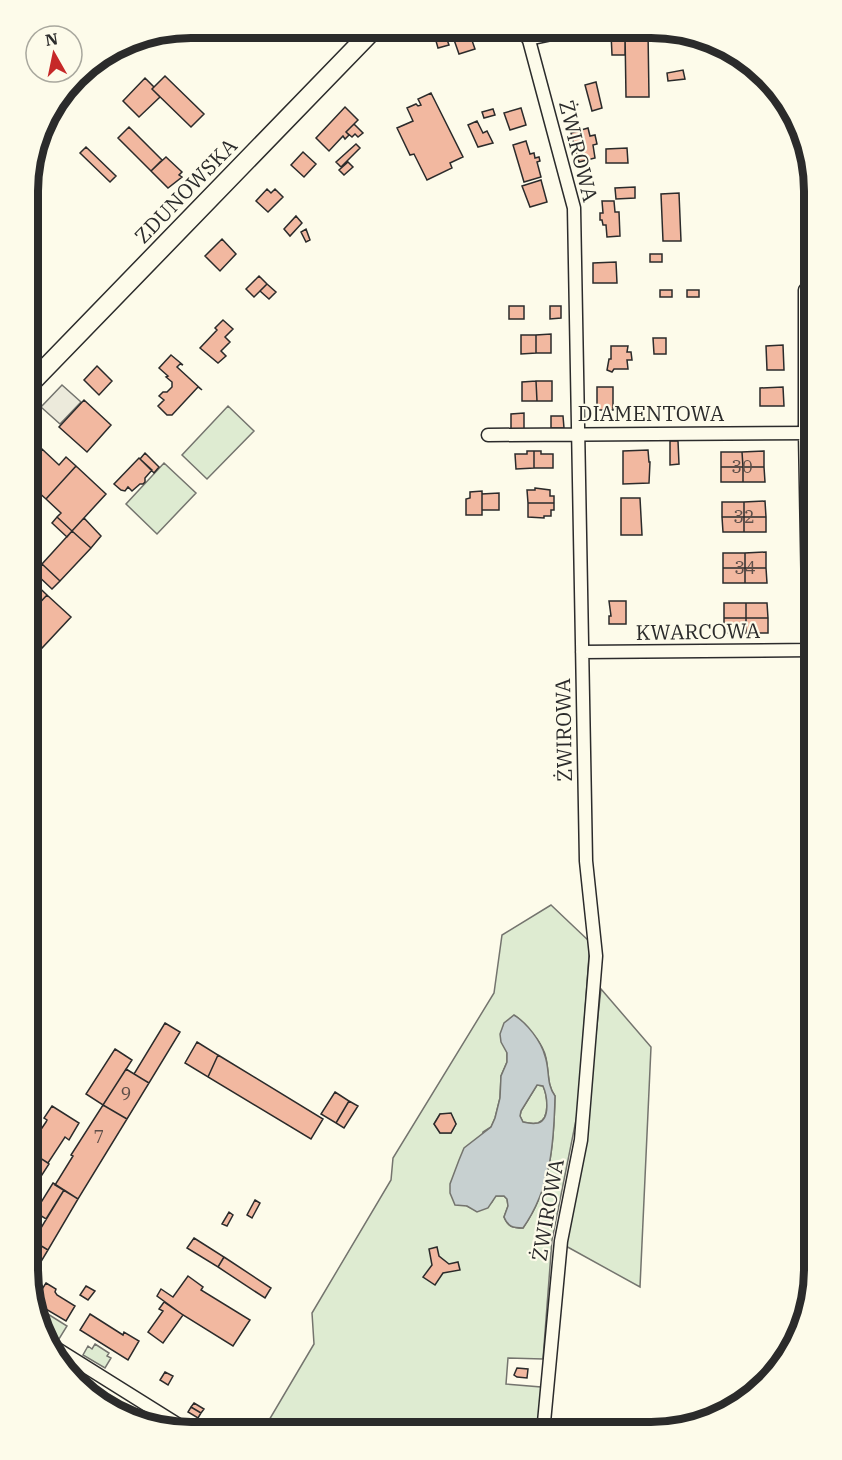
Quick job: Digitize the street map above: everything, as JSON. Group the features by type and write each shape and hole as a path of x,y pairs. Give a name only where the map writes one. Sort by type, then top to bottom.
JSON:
{"main road":[{"name":"ZDUNOWSKA","path":"38,376 365,38"}],"street":[{"name":"ŻWIROWA","path":"528,38 574,208 586,861 596,956 581,1140 561,1241 544,1422"},
{"name":"DIAMENTOWA","path":"488,435 804,433"},
{"name":"KWARCOWA","path":"582,652 804,650"},
{"path":"62,1352 173,1421"}],"green space":[{"path":"228,406 254,431 207,479 182,455"},
{"path":"164,463 196,493 157,534 126,504"},
{"path":"551,905 590,942 578,1110 552,1240 543,1359 508,1358 506,1384 541,1387 539,1422 268,1422 314,1344 312,1313 391,1180 393,1158 494,993 502,935","holes":["518,1018 535,1036 546,1058 551,1087 555,1096 554,1131 549,1165 540,1197 523,1228 516,1228 507,1223 504,1217 508,1206 504,1196 495,1196 492,1202 477,1211 467,1206 483,1132 491,1127 495,1118 500,1098 501,1076 507,1062 507,1053","440,1114 451,1114 456,1124 451,1133 440,1133 434,1124"]},
{"path":"601,989 651,1047 640,1287 564,1245 584,1140"},
{"path":"537,1085 543,1086 546,1095 545,1117 538,1123 523,1122 520,1116 521,1111"},
{"path":"44,1312 67,1326 59,1339 52,1335"},
{"path":"95,1344 109,1353 107,1356 111,1358 105,1368 83,1355 88,1346 92,1349"}],"shaded area":[{"path":"62,385 81,402 60,424 41,407"},
{"path":"514,1015 533,1033 543,1050 550,1087 555,1096 554,1131 549,1165 540,1197 523,1228 516,1228 507,1223 504,1217 508,1206 504,1196 496,1196 488,1208 477,1212 467,1206 455,1205 450,1193 450,1184 464,1148 491,1127 495,1118 500,1098 501,1076 507,1062 507,1053 501,1042 500,1034 504,1023","holes":["537,1085 543,1086 547,1101 545,1117 538,1123 523,1122 520,1116 521,1111"]}],"building":[{"path":"446,38 449,45 438,48 436,41"},
{"path":"453,38 471,38 475,49 459,54"},
{"path":"611,38 625,38 625,55 612,55"},
{"path":"625,38 648,38 649,97 626,97"},
{"path":"683,70 685,79 668,81 667,73"},
{"path":"165,76 204,114 191,127 152,89"},
{"path":"145,78 160,97 139,117 123,101"},
{"path":"596,82 602,108 592,111 585,85"},
{"path":"431,93 463,157 450,163 452,168 427,180 414,154 410,155 397,128 413,121 407,108 416,104 421,105 418,99"},
{"path":"345,107 358,120 346,132 349,135 345,139 343,136 329,151 316,138"},
{"path":"521,108 526,125 510,130 504,113"},
{"path":"493,109 495,115 484,118 482,112"},
{"path":"477,121 483,133 487,131 493,143 478,147 468,125"},
{"path":"354,124 363,133 358,137 355,134 352,137 346,132"},
{"path":"129,127 162,160 151,171 118,138"},
{"path":"588,128 590,136 595,135 597,144 593,145 595,158 579,162 571,133"},
{"path":"526,141 530,154 534,153 535,158 539,157 540,161 537,162 541,177 524,182 513,145"},
{"path":"356,144 360,148 341,167 336,162"},
{"path":"86,147 116,176 110,182 80,153"},
{"path":"627,148 628,163 606,163 606,149"},
{"path":"303,152 316,164 304,177 291,165"},
{"path":"166,157 182,172 179,175 182,177 168,188 151,171"},
{"path":"348,162 353,167 344,175 339,170"},
{"path":"541,180 547,202 530,207 522,186"},
{"path":"635,187 635,198 616,199 615,188"},
{"path":"267,189 271,193 275,189 283,197 268,212 256,201"},
{"path":"679,193 681,241 663,241 661,194"},
{"path":"602,201 614,201 615,212 619,212 620,236 607,237 606,225 603,225 600,220 600,213 603,213"},
{"path":"296,216 302,223 290,236 284,229"},
{"path":"306,229 310,240 306,242 301,232"},
{"path":"222,239 236,254 220,271 205,256"},
{"path":"650,254 662,254 662,262 650,262"},
{"path":"616,262 617,283 593,283 593,263"},
{"path":"259,276 267,284 254,297 246,289"},
{"path":"267,284 276,292 269,299 260,291"},
{"path":"660,290 672,290 672,297 660,297"},
{"path":"687,290 699,290 699,297 687,297"},
{"path":"509,306 524,306 524,319 509,319"},
{"path":"550,306 561,306 561,318 550,319"},
{"path":"223,320 233,329 225,337 230,342 221,351 226,356 218,363 200,348"},
{"path":"551,334 551,353 536,353 536,335"},
{"path":"521,335 536,335 536,353 521,354"},
{"path":"653,338 666,338 666,354 654,354"},
{"path":"783,345 784,370 767,370 766,346"},
{"path":"611,346 628,346 627,352 631,352 632,360 627,360 628,369 614,369 612,372 607,370 609,359 611,359"},
{"path":"171,355 183,365 180,364 177,367 202,390 198,387 172,415 167,415 158,406 164,400 159,396 172,387 172,382 159,368"},
{"path":"97,366 112,381 99,395 84,380"},
{"path":"536,381 537,401 522,401 522,382"},
{"path":"536,381 552,381 552,401 537,401"},
{"path":"597,387 613,387 613,410 597,410"},
{"path":"783,387 784,406 760,406 760,388"},
{"path":"84,400 111,425 87,452 59,427"},
{"path":"524,413 524,429 511,429 511,414"},
{"path":"551,416 563,416 564,428 551,428"},
{"path":"670,441 678,441 679,464 670,465"},
{"path":"42,449 59,465 66,457 76,466 46,499 38,492 40,485 38,483 38,453"},
{"path":"648,450 649,483 623,484 623,451"},
{"path":"527,451 534,451 534,468 516,469 515,454 527,454"},
{"path":"534,451 541,451 541,454 553,454 553,468 534,468"},
{"path":"764,451 764,467 743,467 742,452"},
{"path":"721,452 742,452 743,467 721,467"},
{"path":"145,453 159,467 154,473 140,459"},
{"path":"139,458 152,470 143,484 132,491 128,487 125,491 121,490 114,484"},
{"path":"76,466 106,494 72,531 57,517 61,513 46,499"},
{"path":"721,467 743,467 743,482 721,482"},
{"path":"743,467 764,467 765,482 743,482"},
{"path":"535,488 550,490 550,496 554,496 554,503 528,503 527,490 535,490"},
{"path":"482,491 482,515 466,515 466,499 470,498 470,492"},
{"path":"499,493 499,510 482,510 482,494"},
{"path":"621,498 640,498 642,535 621,535"},
{"path":"765,501 766,517 744,517 744,502"},
{"path":"722,502 744,502 744,517 722,517"},
{"path":"528,503 554,503 554,510 551,510 551,516 544,516 544,518 528,517"},
{"path":"57,517 72,531 67,537 52,523"},
{"path":"722,517 744,517 744,532 723,532"},
{"path":"744,517 766,517 766,532 744,532"},
{"path":"84,518 101,536 91,548 72,531"},
{"path":"72,531 91,548 60,581 42,564"},
{"path":"766,552 766,568 745,568 745,553"},
{"path":"723,553 745,553 745,568 723,568"},
{"path":"42,564 60,581 52,589 38,576 38,568"},
{"path":"723,568 745,568 745,583 723,583"},
{"path":"745,568 766,568 767,583 745,583"},
{"path":"38,586 47,595 38,605"},
{"path":"47,595 71,617 38,652 38,604"},
{"path":"609,601 626,601 626,624 609,624 609,616 611,616"},
{"path":"724,603 746,603 746,618 724,618"},
{"path":"746,603 767,603 768,618 746,618"},
{"path":"724,618 746,618 746,633 724,633"},
{"path":"746,618 768,618 768,633 746,633"},
{"path":"165,1023 180,1032 149,1083 134,1074"},
{"path":"197,1042 218,1055 208,1077 185,1063"},
{"path":"115,1049 132,1060 103,1105 86,1094"},
{"path":"218,1055 323,1119 311,1139 208,1077"},
{"path":"126,1069 149,1083 127,1119 103,1105"},
{"path":"335,1092 349,1101 336,1123 321,1114"},
{"path":"349,1101 358,1106 344,1128 336,1123"},
{"path":"103,1105 127,1119 78,1199 55,1185"},
{"path":"52,1106 79,1123 69,1140 65,1137 48,1163 38,1157 38,1134 47,1120 44,1118"},
{"path":"451,1113 456,1124 451,1133 440,1133 434,1124 440,1114"},
{"path":"38,1157 49,1164 38,1181"},
{"path":"53,1183 64,1190 46,1219 38,1214 38,1207"},
{"path":"64,1190 78,1199 48,1250 38,1244 38,1233"},
{"path":"255,1200 260,1203 252,1218 247,1215"},
{"path":"229,1212 233,1215 227,1226 222,1224"},
{"path":"194,1238 224,1257 218,1267 187,1248"},
{"path":"38,1244 48,1250 38,1264"},
{"path":"437,1247 439,1256 449,1264 458,1262 460,1270 443,1273 435,1285 423,1277 432,1265 429,1249"},
{"path":"224,1257 271,1288 265,1298 218,1267"},
{"path":"188,1276 203,1287 201,1290 250,1320 233,1346 157,1296 161,1289 173,1297"},
{"path":"46,1283 56,1289 57,1295 75,1306 66,1321 44,1308 45,1305 41,1303 39,1293"},
{"path":"86,1286 95,1291 88,1300 80,1295"},
{"path":"164,1302 183,1315 163,1343 148,1332 163,1311 159,1309"},
{"path":"90,1314 123,1335 124,1332 139,1341 128,1360 80,1330"},
{"path":"517,1368 528,1369 527,1378 514,1375"},
{"path":"165,1372 173,1376 168,1385 160,1380"},
{"path":"194,1403 204,1409 201,1413 191,1407"},
{"path":"191,1407 201,1413 198,1418 188,1412"}]}
